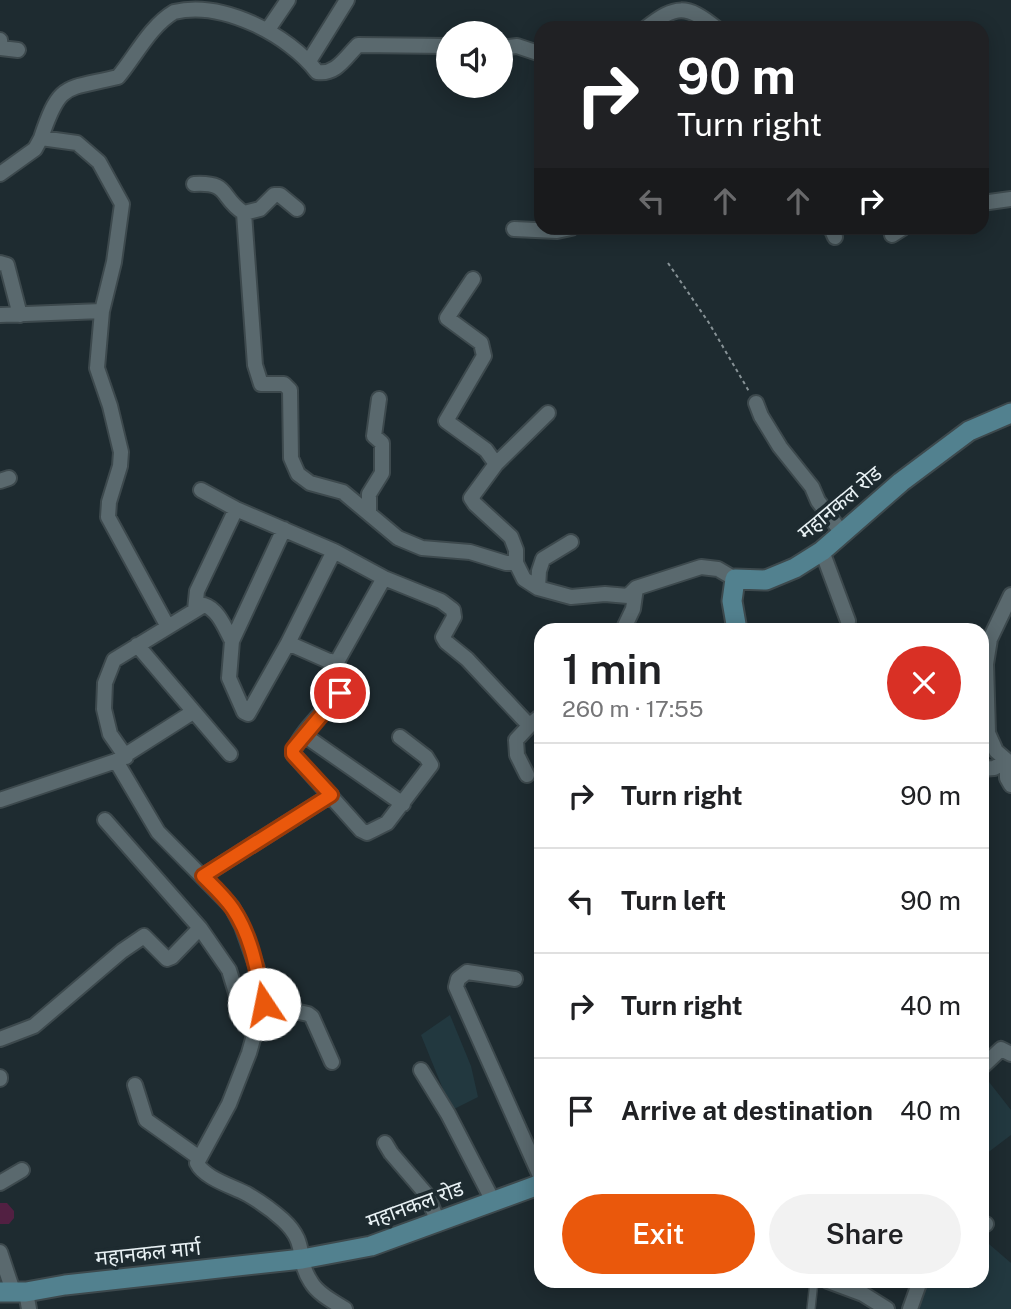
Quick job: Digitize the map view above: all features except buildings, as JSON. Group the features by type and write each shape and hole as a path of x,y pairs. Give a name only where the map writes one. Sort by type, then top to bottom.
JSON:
{"main road":[{"name":"महानकल रोड","path":"736,579 766,580 794,568 822,551 901,482 969,431 1011,413"},
{"path":"736,579 732,601 736,623"},
{"name":"महानकल रोड","path":"302,1259 371,1246 534,1186"},
{"name":"महानकल मार्ग","path":"17,1296 65,1285 302,1259"}],"street":[{"path":"269,28 288,0"},
{"path":"309,61 347,0"},
{"path":"0,174 35,149 55,101 71,87 118,77 154,30 172,13 202,1 236,10 261,21 309,61 317,72 327,74 335,70 358,46 436,46"},
{"path":"655,21 676,9 691,12 703,21"},
{"path":"0,40 1,48 19,50"},
{"path":"513,46 534,52"},
{"path":"41,138 77,143 99,162 122,204 114,262 102,310 97,368 113,415 121,452 120,466 108,502 108,517 168,627"},
{"path":"194,184 210,183 218,186 235,207 244,213 260,209 274,195 280,195 297,209"},
{"path":"989,202 1011,199"},
{"path":"244,213 258,380 261,384 284,384 290,390 291,458 299,474 310,482 343,492 398,538 422,548 470,552 506,563 516,563"},
{"path":"514,229 534,230"},
{"path":"0,263 7,265 20,315"},
{"path":"473,279 447,318 481,343 484,356 446,419 447,423 486,450 496,464"},
{"path":"0,315 102,310"},
{"path":"369,513 369,494 382,473 382,443 374,436 379,399"},
{"path":"756,403 780,447 812,487 818,501 842,533"},
{"path":"548,413 496,464 471,498 511,537 516,550 516,563 524,579 538,588 571,597 605,594 628,596 636,588 701,567 718,569 736,579"},
{"path":"201,490 236,509 334,551 384,578 441,601 453,610 454,617 443,637 446,642 467,659 526,722 534,720"},
{"path":"195,610 197,591 236,509"},
{"path":"284,528 232,640 229,678 244,712 248,714 288,643 334,551"},
{"path":"538,588 543,559 571,542"},
{"path":"822,551 848,621"},
{"path":"288,643 331,662 338,660 384,578"},
{"path":"626,623 633,609 636,588"},
{"path":"989,645 1011,595"},
{"path":"232,640 209,605 195,610 114,660 105,683 104,709 110,734 158,832 232,907 257,968 264,1004 229,1104 198,1157 199,1167 249,1195 293,1229 301,1243 302,1259 309,1280 316,1289 345,1309"},
{"path":"137,645 230,754"},
{"path":"340,693 293,749 293,754 361,830 367,832 387,823 431,765 426,757 400,737"},
{"path":"0,800 121,759 193,712"},
{"path":"527,775 517,755 516,740 534,722"},
{"path":"304,735 403,804"},
{"path":"989,735 996,751 1009,763"},
{"path":"989,768 1009,763"},
{"path":"1009,763 1007,778 1011,785"},
{"path":"203,876 331,795"},
{"path":"105,820 158,877 200,928 229,970 237,996 236,1014"},
{"path":"0,1039 34,1026 121,951 144,936 167,959 200,928"},
{"path":"515,979 467,972 458,979 456,987 534,1162"},
{"path":"264,1004 312,1017 332,1062"},
{"path":"989,1060 1001,1049 1011,1054"},
{"path":"421,1070 448,1114 493,1201"},
{"path":"135,1085 146,1120 198,1157"},
{"path":"385,1143 426,1195 438,1222"},
{"path":"0,1183 22,1170"},
{"path":"0,1252 17,1296"},
{"path":"847,1288 863,1294 887,1309"},
{"path":"910,1309 918,1288"}],"lane":[{"path":"811,1309 813,1288"}],"path":[{"path":"668,263 709,323 756,403"}],"shaded area":[{"path":"450,1015 471,1066 478,1097 454,1109 445,1094 421,1035"},
{"path":"989,1082 1011,1110 1011,1135 989,1152"},
{"path":"0,1203 7,1203 14,1211 14,1218 9,1224 0,1224"},
{"path":"989,1244 1011,1263 1011,1309 917,1309 924,1288 989,1288"}],"route":[{"path":"264,1004 257,968 242,926 232,907 203,876 331,795 293,754 293,749 340,693"}]}
